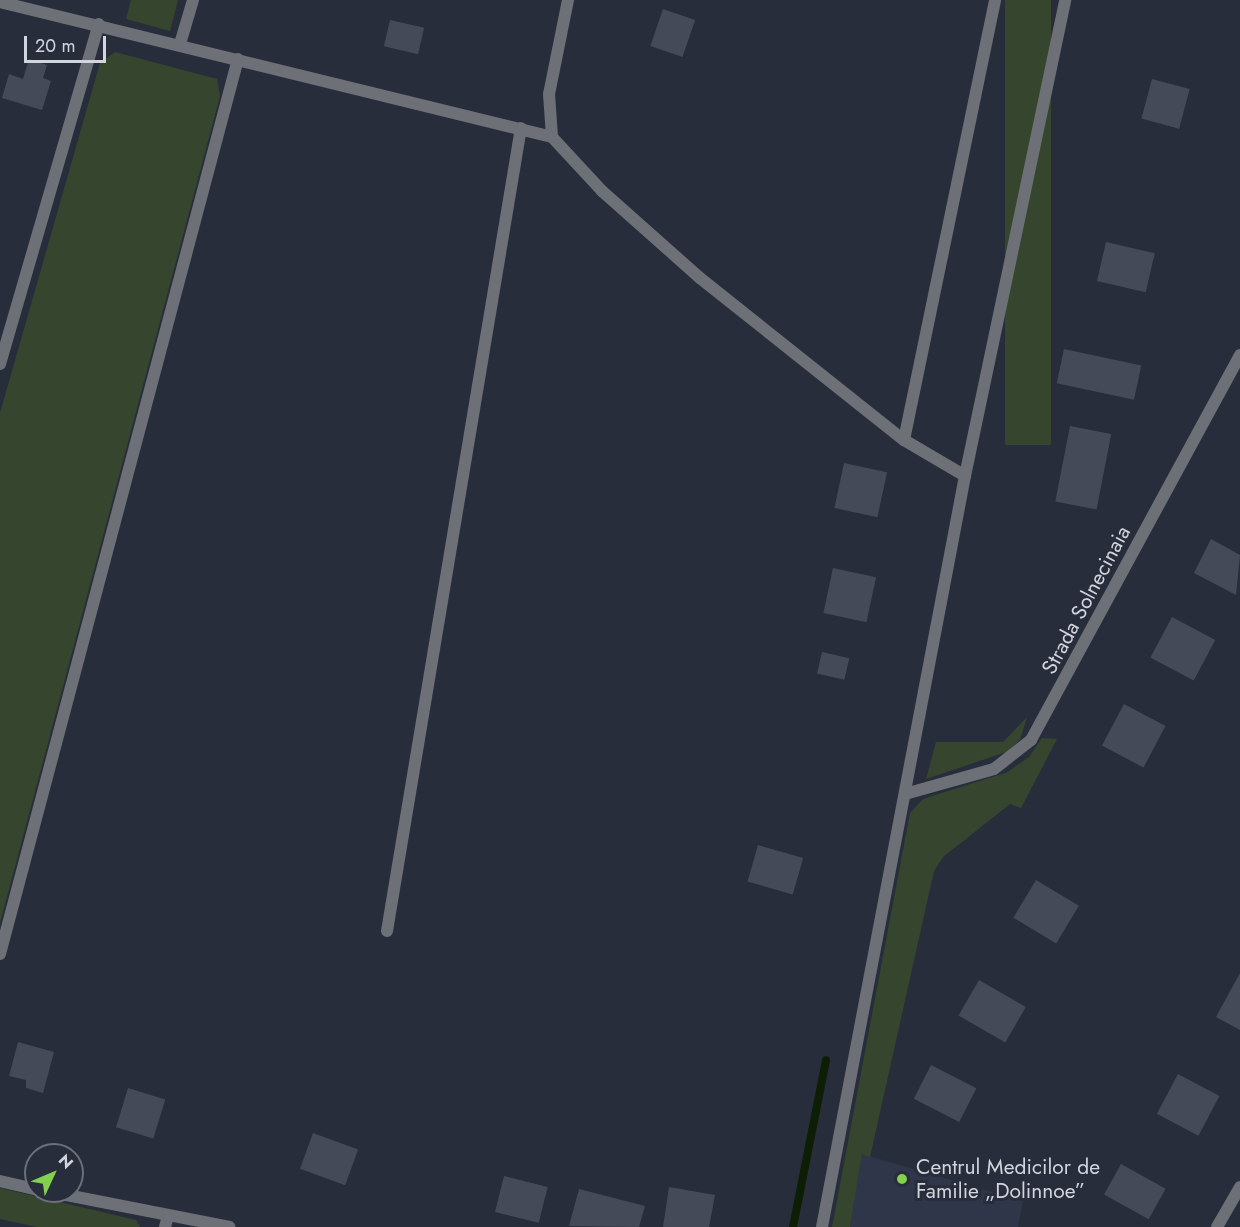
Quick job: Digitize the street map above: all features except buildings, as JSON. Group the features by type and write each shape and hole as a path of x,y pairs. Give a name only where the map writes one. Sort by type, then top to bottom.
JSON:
{"street":[{"path":"180,44 193,0"},
{"path":"552,136 549,94 568,0"},
{"path":"904,440 995,0"},
{"path":"822,1227 965,476 1065,0"},
{"path":"0,2 99,24 552,136 602,191 700,278 904,440 965,476"},
{"path":"0,364 99,24"},
{"path":"0,954 238,59"},
{"path":"387,931 521,129"},
{"name":"Strada Solnecinaia","path":"904,794 994,769 1030,740 1240,355"},
{"path":"0,1182 24,1187"},
{"path":"1217,1227 1240,1187"},
{"path":"84,1201 167,1222 229,1227"}],"shaded area":[{"name":"Centrul Medicilor de Familie „Dolinnoe”","path":"862,1154 1023,1201 1018,1227 850,1227"}],"green space":[{"path":"131,0 178,0 170,31 126,19"},
{"path":"1005,0 1051,0 1051,445 1005,445"},
{"path":"115,52 217,79 220,96 0,923 0,413 100,63"},
{"path":"1027,717 1020,740 1006,752 926,779 936,742 1003,742"},
{"path":"1042,738 1057,739 1021,808 1010,804 943,857 934,871 870,1157 862,1154 850,1227 832,1227 910,813 923,799 1008,772 1029,757"},
{"path":"0,1188 24,1194 24,1203 64,1203 136,1220 140,1227 37,1227 0,1219"}],"waterway":[{"path":"793,1227 826,1060"}],"place":[{"name":"Centrul Medicilor de Familie „Dolinnoe”","path":"902,1179"}]}
